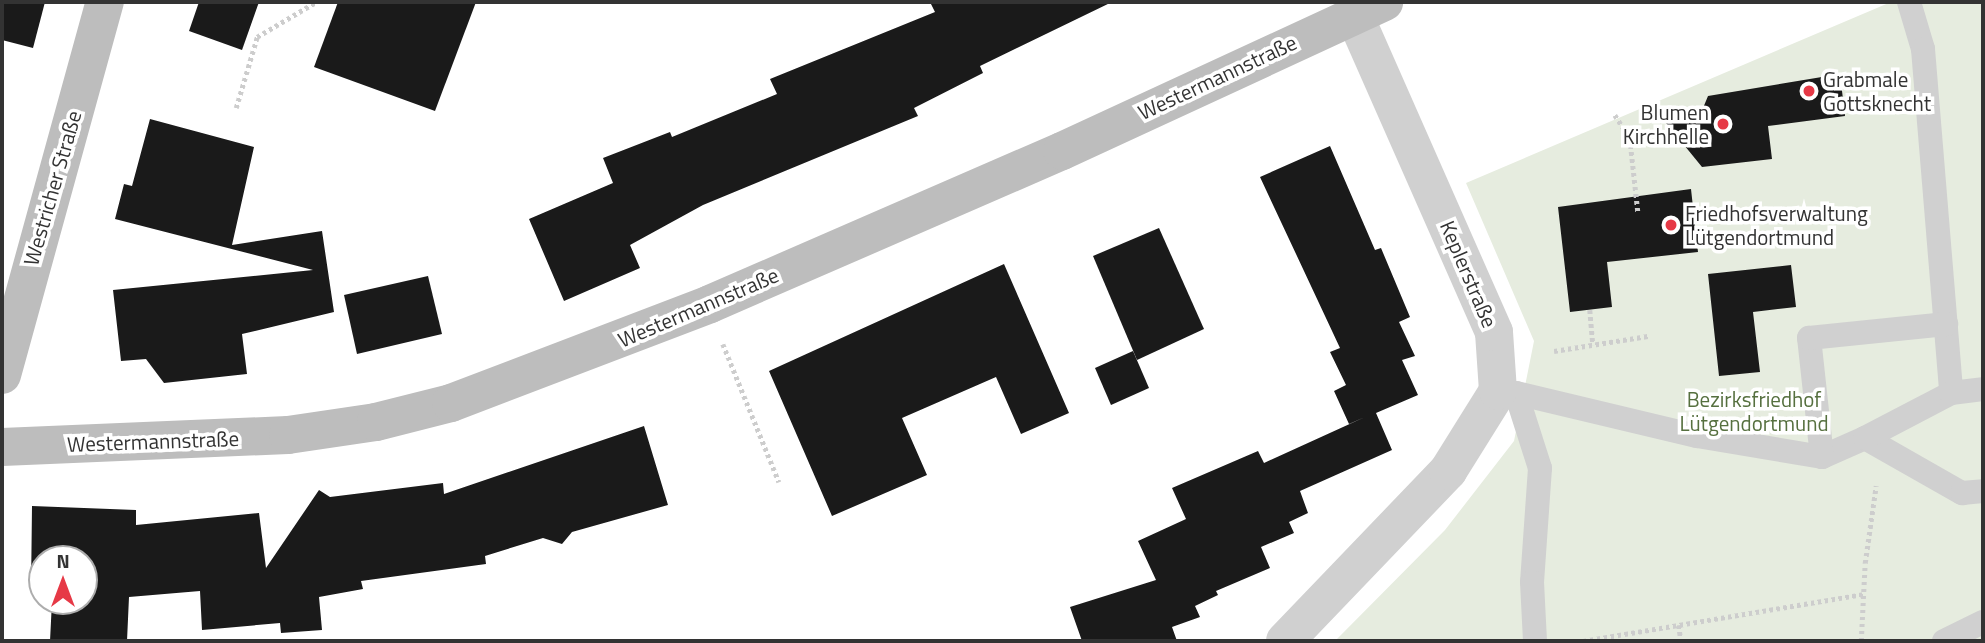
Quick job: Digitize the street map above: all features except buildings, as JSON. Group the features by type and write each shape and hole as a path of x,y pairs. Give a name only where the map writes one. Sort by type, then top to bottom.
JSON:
{"street":[{"name":"Westricher Straße","path":"2,375 104,2"},
{"name":"Westermannstraße","path":"2,447 288,435 376,422 451,403 710,304 1062,151 1369,8"},
{"name":"Keplerstraße","path":"1285,641 1448,471 1498,391 1494,332 1369,8"}],"lane":[{"path":"1909,2 1923,49 1951,393"},
{"path":"1822,457 1809,338 1946,324"},
{"path":"1535,641 1532,582 1540,468 1516,393 1697,436 1822,457 1951,393 1983,389"},
{"path":"1865,438 1962,493 1983,491"},
{"path":"1944,641 1983,622"}],"path":[{"path":"236,108 257,37 316,2"},
{"path":"1615,115 1630,138 1638,212"},
{"path":"710,304 731,373 779,482"},
{"path":"1590,310 1593,345"},
{"path":"1554,351 1648,336"},
{"path":"1861,641 1873,494 1889,454"},
{"path":"1583,641 1863,594"},
{"path":"1679,625 1681,641"}],"green space":[{"name":"Bezirksfriedhof Lütgendortmund","path":"1891,2 1983,2 1983,641 1335,641 1445,530 1514,441 1534,341 1466,183"}],"place":[{"name":"Grabmale Gottsknecht","path":"1809,91"},
{"name":"Blumen Kirchhelle","path":"1723,124"},
{"name":"Friedhofsverwaltung Lütgendortmund","path":"1671,225"}]}
